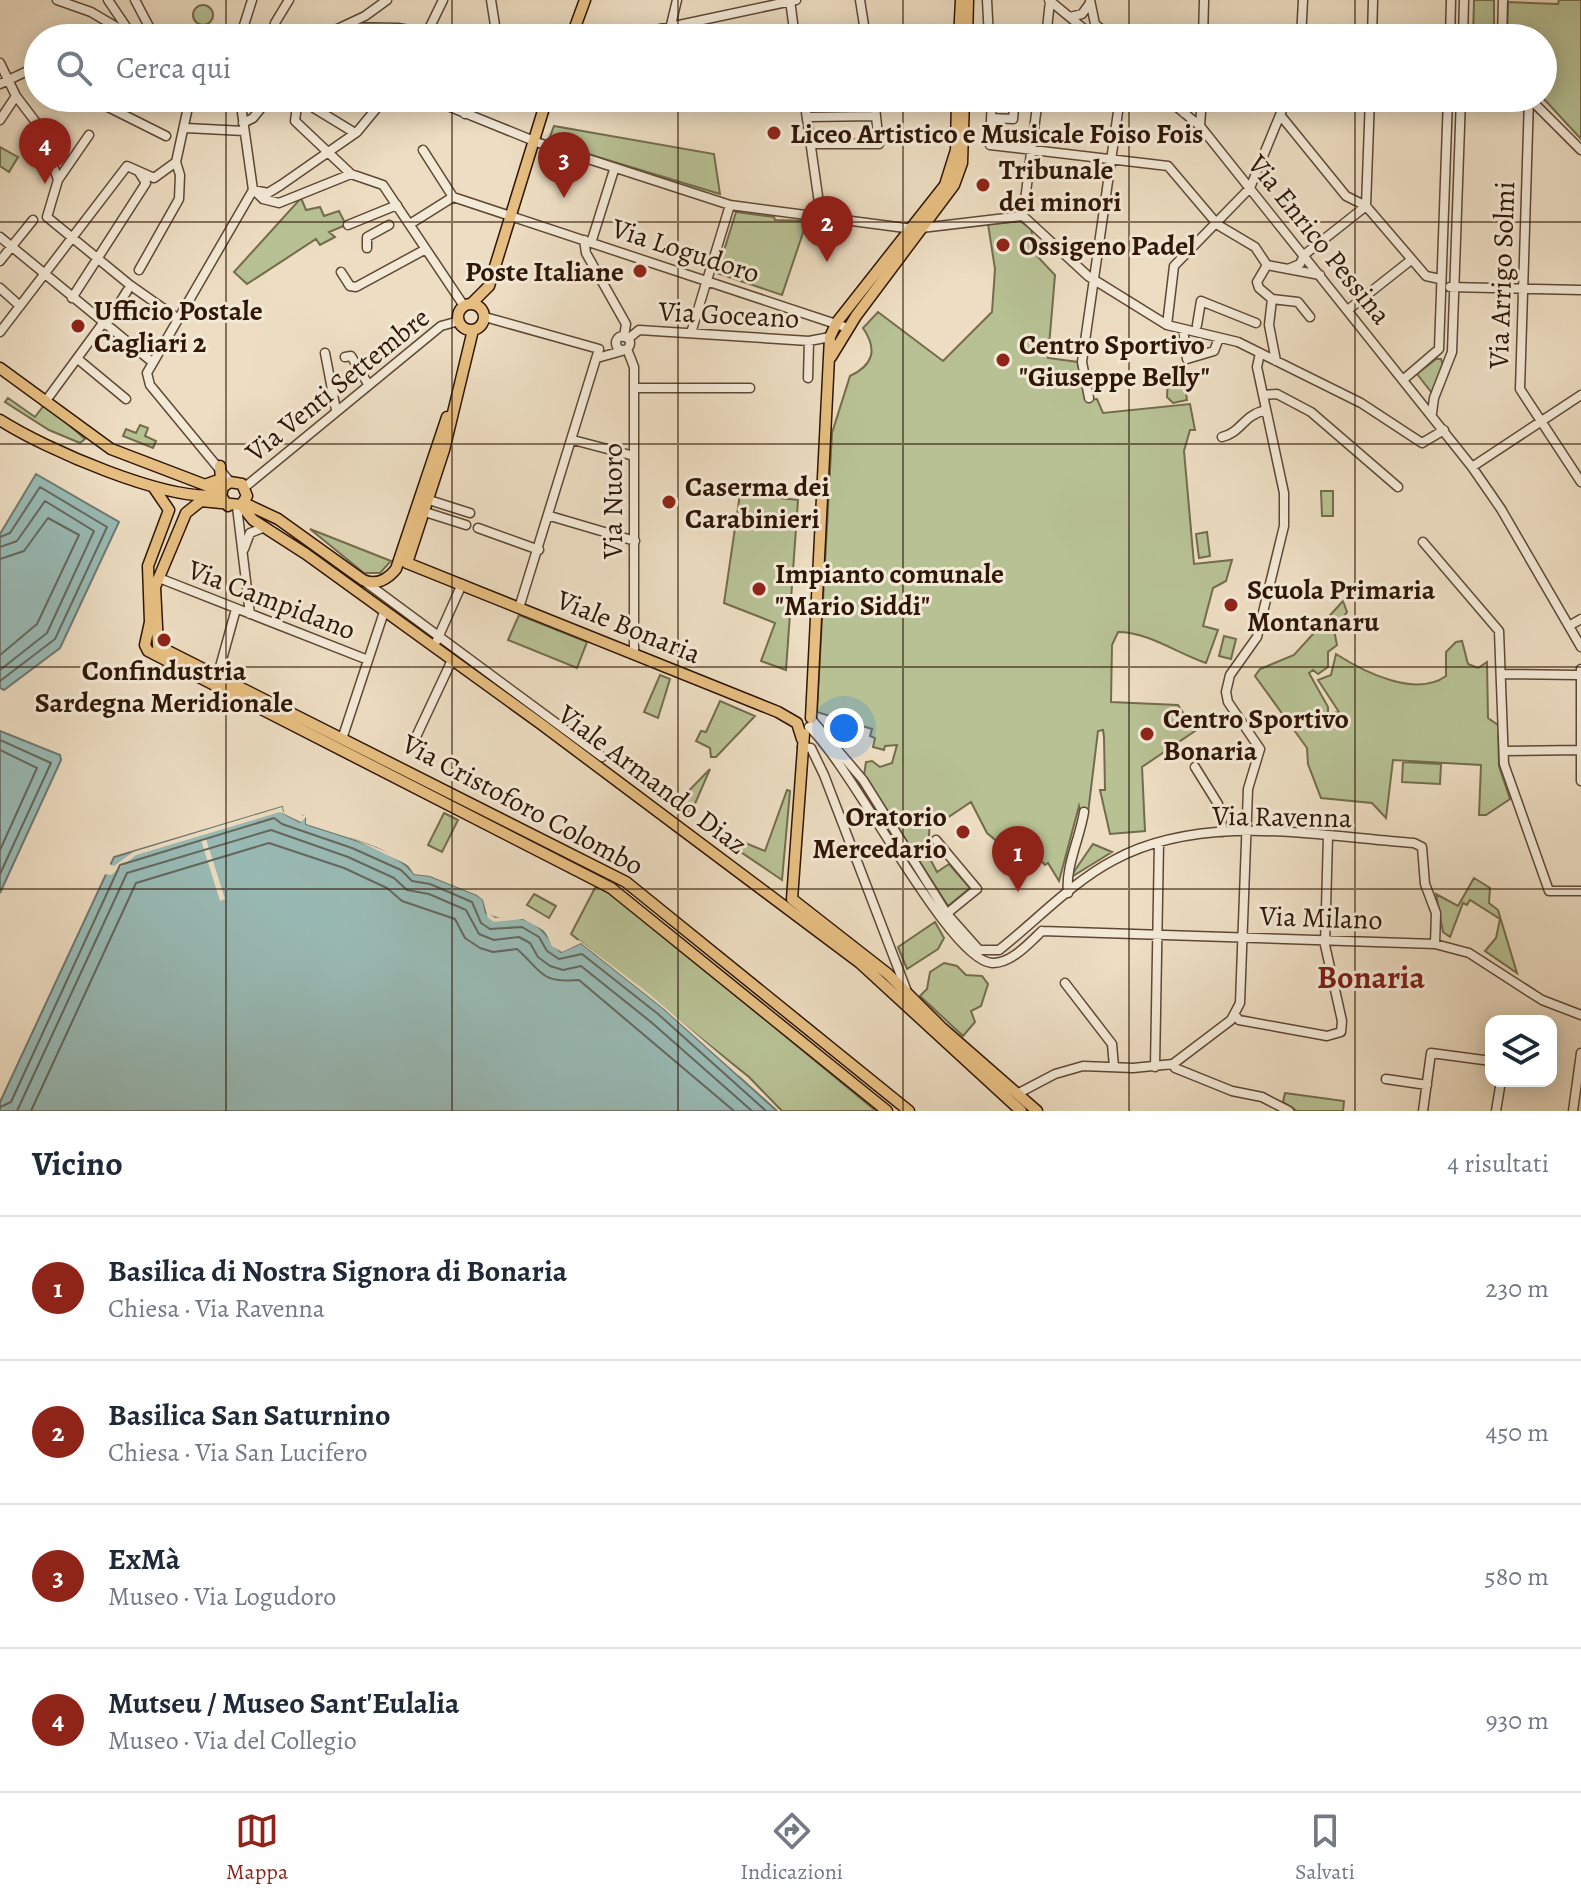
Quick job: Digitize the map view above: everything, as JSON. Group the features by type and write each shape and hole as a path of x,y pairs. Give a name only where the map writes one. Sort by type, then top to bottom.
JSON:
{"main road":[{"path":"576,24 585,0"},
{"path":"960,24 961,0"},
{"path":"967,24 968,0"},
{"path":"467,305 481,308 485,317 481,326 473,330 465,329 459,321 467,305 489,286 543,112"},
{"path":"788,904 805,724 830,337 837,322 919,229 945,185 954,166 956,112"},
{"path":"831,357 848,328 960,170 963,112"},
{"path":"363,580 369,583 384,580 405,559 429,500 473,330"},
{"path":"0,368 100,442 205,485 237,505"},
{"path":"405,559 439,436 454,405"},
{"path":"0,420 43,446 154,488 188,510"},
{"path":"205,485 218,482 220,466"},
{"path":"230,482 245,487 247,496 237,505 201,501 179,515 174,500 221,493 230,482"},
{"path":"153,645 148,566 174,500"},
{"name":"Viale Armando Diaz","path":"237,505 253,520 384,612 435,642 452,660 788,904 866,955 1010,1102 1037,1111"},
{"name":"Viale Armando Diaz","path":"237,505 278,519 363,580"},
{"path":"153,645 155,587 188,510"},
{"name":"Viale Bonaria","path":"405,559 805,724"},
{"name":"Via Cristoforo Colombo","path":"153,645 343,736 626,882 909,1111"},
{"name":"Via Cristoforo Colombo","path":"153,645 611,888 887,1111"},
{"name":"Viale Armando Diaz","path":"788,904 860,963 1021,1111"}],"street":[{"path":"57,0 91,12 112,24"},
{"path":"108,0 125,24"},
{"path":"135,0 148,24"},
{"path":"244,24 252,0"},
{"path":"275,24 289,0"},
{"path":"350,24 387,0"},
{"path":"432,24 443,0"},
{"path":"491,0 495,24"},
{"path":"671,24 677,0"},
{"path":"676,24 792,0 794,24"},
{"path":"860,0 864,24"},
{"path":"987,0 988,24"},
{"path":"1050,0 1078,24"},
{"path":"1047,24 1050,0"},
{"path":"1203,24 1204,0"},
{"path":"1302,24 1303,0"},
{"path":"1372,24 1373,0"},
{"path":"1450,24 1451,0"},
{"path":"1463,24 1464,0"},
{"path":"1502,24 1503,0"},
{"path":"1070,17 1082,14 1090,2"},
{"path":"1090,2 1095,24"},
{"path":"0,63 24,107"},
{"path":"0,84 24,72"},
{"path":"0,120 16,96"},
{"path":"28,112 41,129 58,180"},
{"path":"119,112 173,138"},
{"path":"186,128 188,112"},
{"path":"230,482 220,466 150,385 147,371 253,190 241,112"},
{"path":"173,138 186,128 243,127 258,112"},
{"path":"296,112 295,121 351,174 383,185 467,305"},
{"path":"321,112 355,133"},
{"path":"253,190 268,193 281,185 355,133 373,112"},
{"path":"460,112 614,170 730,205 919,229 1023,216 1095,281 1167,325 1219,338 1260,353 1361,403 1422,443 1444,430"},
{"path":"806,112 821,217"},
{"path":"811,144 879,144 876,112"},
{"path":"991,112 990,145 1168,166 1216,222 1232,237 1255,247 1267,265 1320,275"},
{"path":"991,118 1013,119 1014,112"},
{"path":"1023,216 1036,112"},
{"path":"1089,398 1082,362 1118,112"},
{"path":"1200,126 1201,112"},
{"path":"1167,325 1174,266 1250,188 1282,112"},
{"path":"1288,269 1300,264 1304,255 1366,206 1369,112"},
{"path":"1404,379 1438,352 1447,112"},
{"path":"1432,413 1450,357 1460,112"},
{"name":"Via Arrigo Solmi","path":"1529,112 1520,389 1581,482"},
{"path":"1543,112 1581,150"},
{"name":"Via Enrico Pessina","path":"1184,113 1200,126 1432,413 1501,509 1581,647"},
{"path":"807,117 876,116"},
{"path":"1281,116 1346,196 1366,206 1426,276 1453,287 1581,290"},
{"path":"89,135 58,180 47,217 177,318"},
{"path":"139,270 179,199 180,175 173,138"},
{"path":"410,224 453,197 423,150"},
{"path":"0,332 127,166 154,178 176,162"},
{"path":"588,241 614,170"},
{"path":"72,298 146,183 139,172"},
{"path":"253,190 272,203 351,174"},
{"name":"Via Logudoro","path":"453,197 848,328"},
{"path":"348,225 397,205"},
{"path":"691,333 730,205"},
{"path":"0,261 33,220"},
{"path":"367,248 367,237 389,225"},
{"path":"0,237 151,361"},
{"name":"Via Nuoro","path":"588,241 586,253 626,324 624,343 634,367 634,654"},
{"path":"341,272 350,286 356,287 426,249"},
{"path":"1349,309 1411,260"},
{"path":"1267,265 1257,282 1259,288 1272,299 1298,302 1310,317"},
{"path":"0,288 20,306"},
{"path":"45,402 127,291"},
{"path":"1272,299 1269,325 1276,361"},
{"path":"1197,325 1201,301 1256,323"},
{"path":"485,317 598,354 519,608"},
{"name":"Via Venti Settembre","path":"245,487 441,326 459,321"},
{"path":"1183,329 1187,359 1214,351 1219,338"},
{"name":"Via Goceano","path":"598,354 624,343 639,330 809,341 830,337"},
{"path":"808,378 809,341"},
{"path":"1438,352 1450,357"},
{"path":"325,353 336,410"},
{"path":"1010,1102 1055,1074 1083,1066 1170,1065 1235,1015 1241,996 1248,789 1260,749 1228,702 1226,686 1257,637 1282,540 1284,493 1257,367 1260,353"},
{"path":"345,357 351,356 368,384"},
{"path":"79,360 126,399"},
{"path":"634,388 750,388"},
{"path":"1263,395 1277,394 1311,412 1398,487"},
{"path":"1472,467 1581,395"},
{"path":"1222,437 1236,431 1251,413 1266,410"},
{"path":"573,440 634,456"},
{"path":"429,500 470,513"},
{"path":"237,505 250,614"},
{"path":"425,512 466,525"},
{"path":"550,516 635,541"},
{"path":"480,524 539,550"},
{"path":"243,553 250,533 266,527"},
{"path":"1423,542 1499,631 1504,764 1549,891 1581,891"},
{"name":"Via Campidano","path":"159,578 368,660"},
{"name":"Viale Armando Diaz","path":"363,580 435,642 602,757"},
{"path":"435,642 462,584"},
{"path":"218,674 236,609"},
{"path":"343,736 384,612"},
{"path":"1569,626 1581,619"},
{"path":"415,739 452,660"},
{"path":"1501,674 1580,672 1581,781"},
{"path":"805,724 839,764 944,916 973,955 987,963 1005,962 1042,931 1035,921 999,950 979,950 944,916 863,780 805,724"},
{"path":"805,724 811,748 909,998"},
{"path":"1504,751 1580,750"},
{"path":"824,775 829,763 839,764"},
{"path":"1195,767 1218,804 1223,832"},
{"path":"1068,893 1068,874 1080,841 1084,812"},
{"name":"Via Ravenna","path":"1035,921 1114,860 1159,842 1223,832 1328,836 1414,843 1422,847 1425,884 1438,926 1435,944"},
{"path":"1235,1015 1239,1020 1338,1035 1342,1021 1325,939 1328,836"},
{"path":"936,840 976,886 976,891 944,916"},
{"path":"1155,1067 1159,842"},
{"name":"Via Milano","path":"1042,931 1435,944 1469,953 1542,1000 1581,1015"},
{"path":"999,950 1005,962"},
{"path":"1065,983 1112,1044 1114,1067"},
{"path":"1423,1111 1431,1053 1485,1060"},
{"path":"1573,1111 1578,1096 1581,1053"},
{"path":"1170,1065 1289,1111"},
{"path":"1386,1079 1427,1085"},
{"path":"1496,1111 1500,1087"}],"green space":[{"path":"1474,0 1494,0 1494,24 1473,24"},
{"path":"1559,0 1581,0 1581,139 1556,112 1557,24 1507,24 1508,2 1558,4"},
{"path":"199,6 207,6 212,11 212,19 207,24 199,24 194,19 194,11"},
{"path":"554,126 714,154 720,194 548,142"},
{"path":"0,147 18,157 9,172 0,166"},
{"path":"301,198 306,210 320,207 324,216 339,211 346,225 329,232 335,237 320,245 316,239 247,284 234,272"},
{"path":"736,212 774,217 775,220 807,221 782,295 717,273"},
{"path":"1020,221 1031,229 1037,256 1055,275 1048,358 1078,362 1086,400 1097,399 1103,413 1190,404 1195,430 1190,430 1184,451 1194,564 1232,560 1226,581 1213,588 1203,626 1218,630 1206,663 1129,633 1118,632 1112,645 1111,702 1178,705 1195,731 1142,767 1145,831 1110,834 1100,790 1105,790 1104,737 1103,730 1098,731 1088,813 1080,810 1079,806 1059,881 1048,863 1045,865 1032,851 1022,862 987,833 971,802 938,824 934,817 930,817 928,855 937,872 949,864 970,888 948,906 864,775 866,762 872,761 880,767 892,763 897,745 885,746 884,750 873,747 875,738 870,736 872,729 817,712 832,433 850,376 864,367 871,356 871,343 863,328 878,312 943,361 992,312 995,269 988,224"},
{"path":"1436,359 1441,359 1443,365 1432,393 1417,374"},
{"path":"1183,374 1187,400 1173,403 1167,397 1168,376"},
{"path":"8,398 35,417 45,404 85,439 80,443 49,430 5,402"},
{"path":"140,425 148,428 145,436 156,441 153,448 123,436 126,429 136,433"},
{"path":"1321,491 1333,491 1333,516 1322,516"},
{"name":"Impianto comunale \"Mario Siddi\"","path":"740,494 798,500 786,670 761,661 775,623 724,603"},
{"path":"310,529 391,561 380,573 364,573"},
{"path":"1207,532 1210,556 1199,558 1196,534"},
{"path":"1343,601 1347,612 1334,630 1337,645 1328,652 1328,667 1318,674 1313,670 1309,673 1328,707 1328,714 1339,712 1318,680 1331,675 1336,654 1375,675 1420,684 1446,676 1446,652 1456,642 1462,641 1468,664 1478,668 1487,662 1488,718 1498,725 1499,766 1510,799 1486,815 1479,815 1481,765 1393,760 1386,818 1372,803 1321,798 1308,764 1307,748 1255,676 1260,669 1294,655"},
{"path":"519,615 587,642 577,668 508,640"},
{"path":"1224,636 1236,639 1231,659 1219,656"},
{"path":"660,675 670,679 658,718 644,712"},
{"path":"720,701 755,716 716,757 711,757 710,748 696,741 701,731 706,732"},
{"path":"1403,762 1441,764 1440,784 1402,782"},
{"path":"710,769 691,813 678,802"},
{"path":"787,790 790,791 782,880 729,844 731,837 765,851"},
{"path":"444,813 458,820 442,852 428,845"},
{"path":"1093,844 1112,852 1073,876 1073,873"},
{"path":"1474,878 1490,888 1489,903 1498,910 1517,973 1485,951 1496,938 1500,919 1470,900 1467,905 1463,903 1450,937 1443,932 1436,894 1458,906"},
{"path":"596,886 619,899 876,1111 782,1111 749,1077 571,934"},
{"path":"534,894 556,906 549,918 527,905"},
{"path":"935,922 944,938 938,949 907,969 898,947"},
{"path":"944,963 957,966 966,975 982,976 988,984 981,1006 971,1011 975,1022 963,1036 920,996 927,989 930,972"},
{"path":"1285,1093 1344,1101 1343,1111 1297,1111 1283,1102"}],"water":[{"path":"36,474 119,522 60,648 4,690 0,688 0,534"},
{"path":"0,731 60,755 61,760 0,893"},
{"path":"282,807 283,813 300,822 303,816 306,824 394,857 414,874 430,876 477,895 483,900 486,913 492,916 530,921 561,952 581,943 663,1008 777,1111 0,1111 0,1102 114,857"}],"pier":[{"path":"282,807 283,812 298,817 310,816 310,821 407,860 417,870 432,872 479,892 486,898 490,914 495,918 525,915 547,928 562,948 579,940 647,992 746,1077 738,1075 663,1008 581,943 562,952 552,946 545,931 523,919 494,922 488,918 483,900 477,895 430,876 414,874 408,865 356,840 306,824 306,817 301,822 280,812 136,855 111,875 102,874 107,863 114,866 133,852"},
{"path":"206,839 225,899 220,901 201,840"}],"place":[{"name":"Liceo Artistico e Musicale Foiso Fois","path":"774,133"},
{"name":"Mutseu / Museo Sant'Eulalia","path":"45,184"},
{"name":"Tribunale dei minori","path":"983,185"},
{"name":"ExMà","path":"564,198"},
{"name":"Ossigeno Padel","path":"1003,245"},
{"name":"Basilica San Saturnino","path":"827,262"},
{"name":"Poste Italiane","path":"640,271"},
{"name":"Ufficio Postale Cagliari 2","path":"78,326"},
{"name":"Centro Sportivo \"Giuseppe Belly\"","path":"1003,360"},
{"name":"Caserma dei Carabinieri","path":"669,502"},
{"name":"Impianto comunale \"Mario Siddi\"","path":"759,589"},
{"name":"Scuola Primaria Montanaru","path":"1231,605"},
{"name":"Confindustria Sardegna Meridionale","path":"164,640"},
{"name":"Centro Sportivo Bonaria","path":"1147,734"},
{"name":"Oratorio Mercedario","path":"963,832"},
{"name":"Basilica di Nostra Signora di Bonaria","path":"1018,892"}],"district":[{"name":"Bonaria","path":"1371,977"}]}
